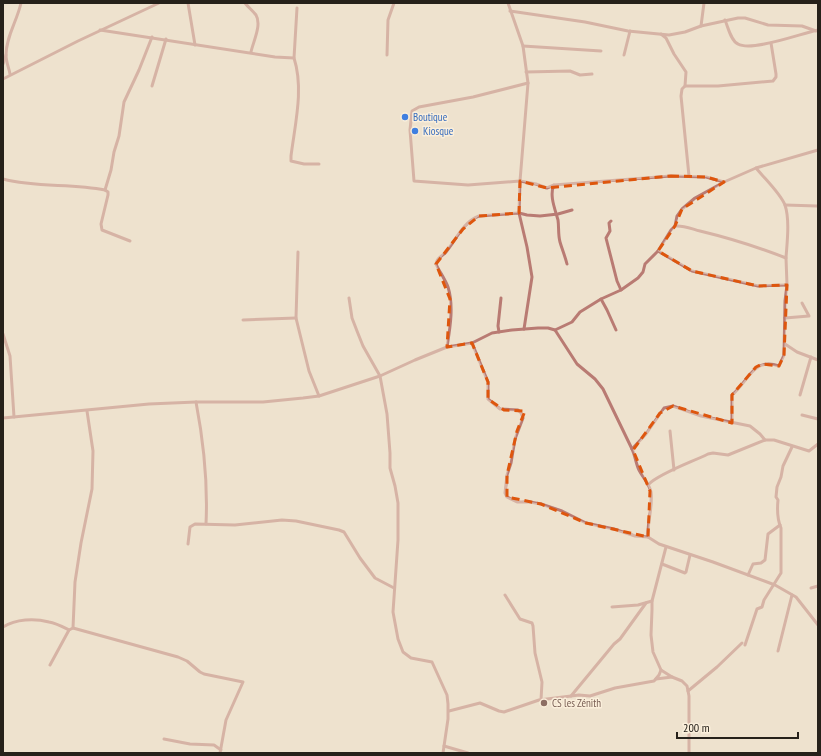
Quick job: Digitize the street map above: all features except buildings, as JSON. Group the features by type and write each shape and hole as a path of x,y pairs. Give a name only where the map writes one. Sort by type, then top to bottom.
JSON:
{"street":[{"path":"3,64 11,31 19,13 21,3"},
{"path":"148,3 152,6"},
{"path":"3,79 10,74 100,30 159,3"},
{"path":"188,3 195,45"},
{"path":"245,3 256,15 258,25 251,52"},
{"path":"387,56 388,20 394,3"},
{"path":"508,3 523,46 528,83 520,181 519,213 532,277 524,329"},
{"path":"701,26 704,3"},
{"path":"296,8 294,58 296,65 298,102 291,161 304,164 319,164"},
{"path":"510,11 585,22 630,31 660,34 677,34 725,20 746,18 768,25 802,26 817,31"},
{"path":"725,20 732,37 739,45 771,43 817,31"},
{"path":"100,30 251,52 275,57 294,58"},
{"path":"624,55 630,31"},
{"path":"660,34 666,38 674,54 686,72 685,86 682,89 681,96 689,176"},
{"path":"105,190 119,136 124,102 152,37"},
{"path":"152,86 166,39"},
{"path":"685,86 718,86 773,81 776,74 771,43"},
{"path":"523,46 600,51"},
{"path":"3,48 8,48"},
{"path":"6,56 10,74"},
{"path":"526,72 570,71 580,75 592,74"},
{"path":"528,83 473,98 419,107 412,111 410,130 414,181 468,185 520,181 547,188 554,185 689,176 706,176 724,182"},
{"path":"3,418 88,411 148,404 276,401 319,396 380,376 447,347 472,343 492,333 524,329 548,328 555,330 572,322 580,312 601,299 621,290 638,278 643,272 645,264 658,251 675,226 677,216 682,209 695,198 724,182 756,168 818,150"},
{"path":"732,423 732,395 756,367 762,364 779,366 784,355 788,228 785,205 756,168"},
{"path":"3,179 38,185 70,185 105,190 108,192 108,195 101,224 102,230 130,241"},
{"path":"554,185 551,190 554,209 560,242 567,264"},
{"path":"785,205 817,206"},
{"path":"447,347 451,315 450,299 447,286 436,264 436,261 446,253 473,218 478,216 519,213 540,216 572,210"},
{"path":"611,221 609,223 610,231 606,238 617,281 621,290"},
{"path":"675,226 729,239 760,248 786,258"},
{"path":"658,251 692,271 758,286 787,285"},
{"path":"298,252 296,318 309,371 319,396"},
{"path":"349,298 352,318 357,331 363,346 380,376 387,414 390,468 397,498 398,540 392,612 403,652 411,658 432,662 447,695 449,711 443,753"},
{"path":"500,332 498,326 501,298"},
{"path":"601,299 608,310 616,330"},
{"path":"785,318 809,316 802,303"},
{"path":"243,320 296,318"},
{"path":"555,330 577,364 595,379 603,389 632,449 639,470 649,484 652,502 648,537"},
{"path":"3,334 10,356 14,416"},
{"path":"472,343 488,382 488,399 500,409 518,410 523,418 515,439 511,464 507,475 505,493 507,497 517,502 530,502 562,511 586,523 614,529 635,536 648,537 666,547 713,562 775,585 796,596 818,625"},
{"path":"785,344 790,348 818,360"},
{"path":"800,394 811,358"},
{"path":"196,402 204,447 207,498 206,524"},
{"path":"632,449 646,434 664,408 668,406 673,406 701,416 750,426 765,440"},
{"path":"73,628 79,558 84,524 92,489 93,451 88,411"},
{"path":"802,415 818,419"},
{"path":"670,431 674,470"},
{"path":"649,484 652,480 708,454 713,453 728,455 765,440 774,440 792,447 809,451 818,444"},
{"path":"688,691 744,644 757,609 762,607 764,600 775,585 781,573 782,539 777,511 778,500 776,497 777,487 783,466 792,447"},
{"path":"188,544 190,527 192,525 248,524 282,520 339,530 344,532 375,578 394,588"},
{"path":"748,575 753,564 762,563 765,560 768,534 780,525"},
{"path":"666,547 652,601 651,635 653,652 661,670 682,681 688,691 689,753"},
{"path":"662,564 684,573 686,572 690,555"},
{"path":"811,588 818,586"},
{"path":"505,595 520,619 532,623 534,626 535,653 542,682 541,700"},
{"path":"778,651 792,595"},
{"path":"612,606 646,603 652,601"},
{"path":"571,696 614,644 620,639 646,603"},
{"path":"3,627 11,622 37,620 49,622 69,630"},
{"path":"50,665 69,630 73,628 187,660 204,674 243,682 226,720 221,752"},
{"path":"656,679 661,670"},
{"path":"449,711 480,703 504,712 541,700 571,696 590,696 615,688 672,677"},
{"path":"164,739 190,744 214,745 221,752"},
{"path":"444,746 468,753"}],"highlighted area":[{"path":"671,176 706,177 724,182 682,209 675,226 658,251 692,271 758,286 787,285 784,355 779,366 762,364 756,367 732,395 732,423 673,406 660,413 633,450 650,491 648,537 586,523 541,504 507,497 507,475 517,431 525,411 504,410 488,399 488,382 472,343 447,347 450,299 436,264 463,229 479,216 519,213 520,181 547,188"}],"place":[{"name":"Boutique","path":"405,117"},
{"name":"Kiosque","path":"415,131"},
{"name":"CS les Zénith","path":"544,703"}]}
